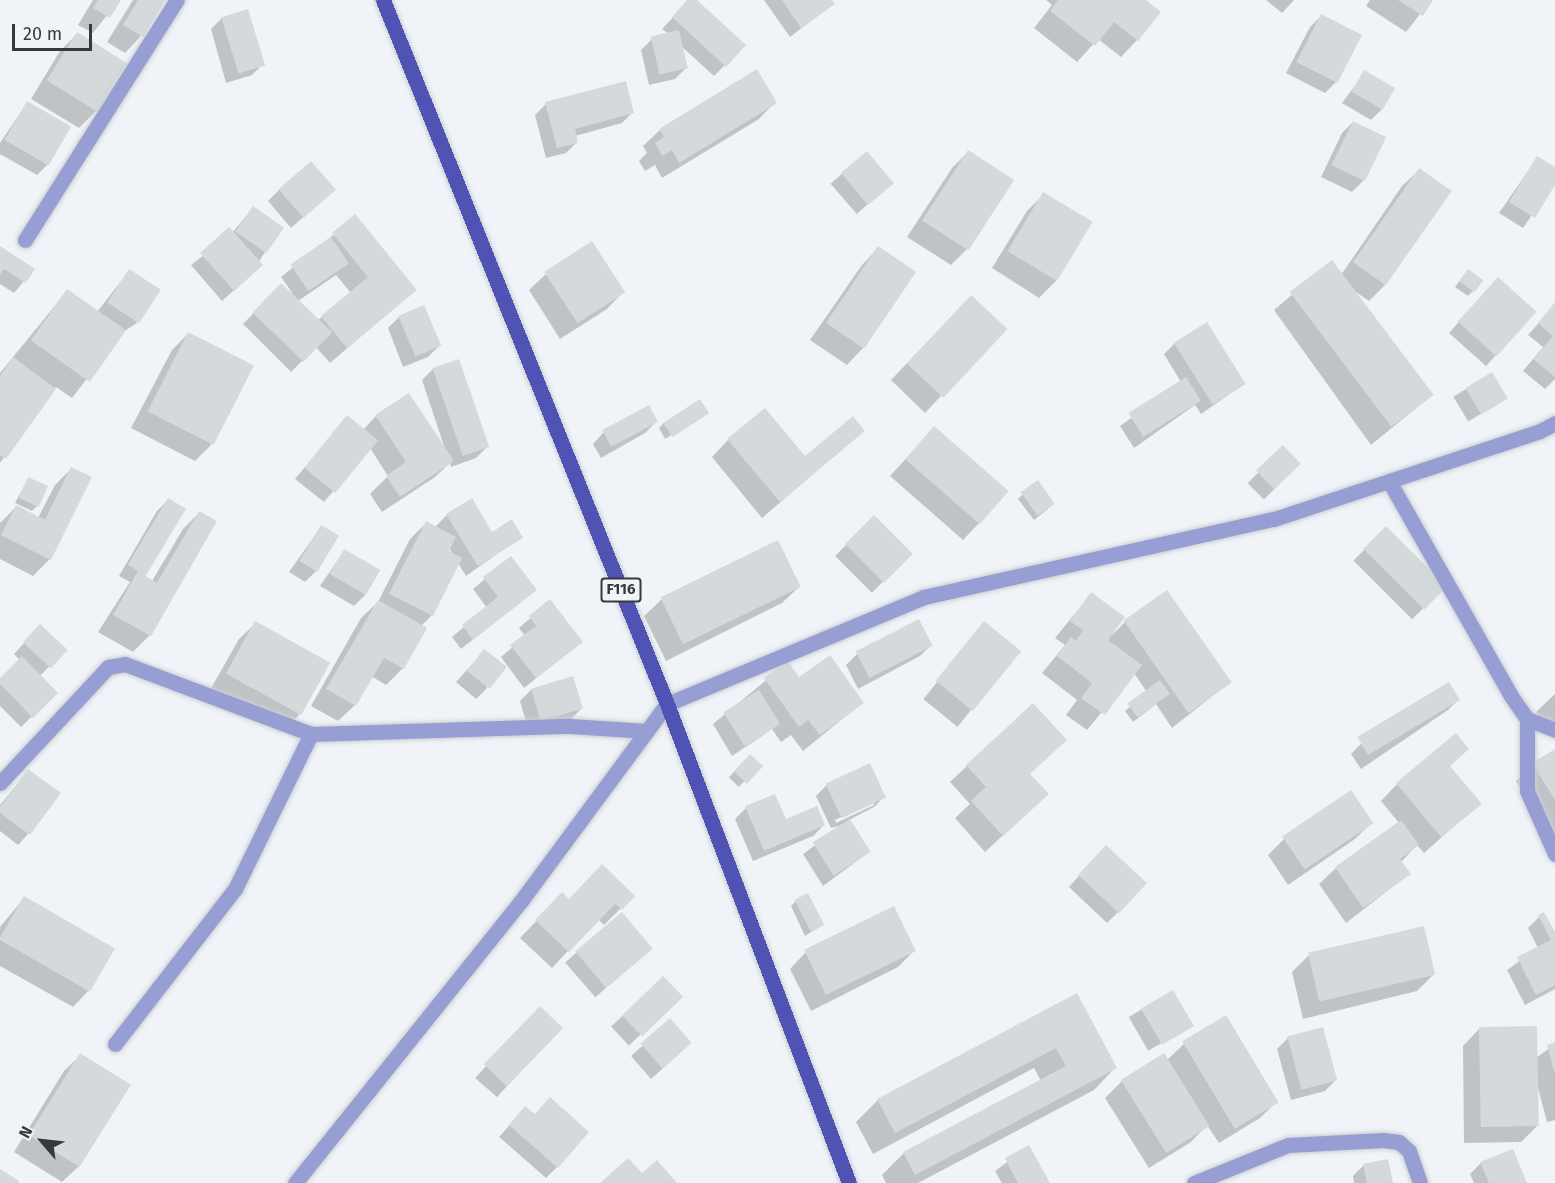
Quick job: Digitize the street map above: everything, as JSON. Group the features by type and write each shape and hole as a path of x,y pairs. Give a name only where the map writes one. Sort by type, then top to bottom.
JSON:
{"main road":[{"name":"F116","path":"383,0 667,704 849,1183"}],"street":[{"path":"25,240 177,0"},
{"path":"295,1183 520,901 667,704 924,597 1274,519 1540,431 1555,423"},
{"path":"1389,481 1527,719 1527,791 1555,854"},
{"path":"0,783 108,667 125,664 311,734 570,726 647,731"},
{"path":"1527,719 1555,730"},
{"path":"115,1044 235,889 311,734"},
{"path":"1194,1183 1288,1144 1383,1140 1399,1142 1409,1150 1420,1183"}],"building":[{"path":"98,0 121,0 110,18 93,8"},
{"path":"138,0 165,0 143,37 123,25"},
{"path":"687,0 697,0 746,45 726,67 672,17"},
{"path":"782,0 832,0 835,4 801,28"},
{"path":"1058,0 1146,0 1161,12 1138,41 1114,22 1095,46 1050,11"},
{"path":"1398,0 1433,0 1423,16"},
{"path":"248,9 265,65 238,74 221,17"},
{"path":"1321,14 1362,35 1337,83 1296,62"},
{"path":"679,30 688,68 660,75 651,37"},
{"path":"77,32 127,63 97,112 47,80"},
{"path":"757,69 777,103 679,163 672,150 662,156 655,143 664,137 659,129"},
{"path":"1364,70 1395,88 1383,110 1352,92"},
{"path":"626,81 634,113 575,129 578,143 557,148 545,102"},
{"path":"27,101 71,126 49,165 5,140"},
{"path":"1353,121 1386,137 1365,181 1332,165"},
{"path":"968,150 1014,180 968,250 922,220"},
{"path":"867,151 894,183 868,205 841,173"},
{"path":"1537,156 1555,167 1555,185 1535,218 1509,202"},
{"path":"311,161 336,190 303,218 279,189"},
{"path":"1419,168 1452,191 1386,285 1353,262"},
{"path":"1043,192 1093,222 1057,281 1007,251"},
{"path":"253,206 284,228 266,253 235,231"},
{"path":"355,214 417,290 347,348 321,316 368,277 332,233"},
{"path":"229,227 263,265 234,291 200,253"},
{"path":"331,237 349,264 308,291 290,264"},
{"path":"592,241 625,292 577,323 544,272"},
{"path":"0,246 35,269 26,283 4,269 0,275"},
{"path":"878,246 916,272 864,349 826,323"},
{"path":"1332,260 1434,395 1391,427 1290,292"},
{"path":"129,269 161,290 139,323 107,303"},
{"path":"1468,269 1483,280 1475,292 1459,281"},
{"path":"1498,277 1537,312 1496,356 1458,322"},
{"path":"281,283 332,332 304,362 253,312"},
{"path":"67,289 126,330 90,382 31,341"},
{"path":"971,295 1008,329 943,398 907,364"},
{"path":"1555,302 1555,377 1533,359 1553,336 1538,323"},
{"path":"424,305 441,346 415,356 398,316"},
{"path":"1207,322 1246,384 1213,405 1174,343"},
{"path":"188,332 254,366 214,445 148,411"},
{"path":"13,357 56,389 6,459 0,455 0,376"},
{"path":"459,359 489,447 463,456 433,368"},
{"path":"1492,372 1508,399 1481,415 1465,388"},
{"path":"1186,377 1201,401 1143,437 1128,413"},
{"path":"409,393 454,461 400,497 386,476 406,462 375,415"},
{"path":"700,399 709,413 672,437 663,423"},
{"path":"649,405 658,422 611,447 602,430"},
{"path":"765,408 805,456 853,416 865,431 780,502 727,439"},
{"path":"347,415 378,440 335,493 304,468"},
{"path":"934,426 1009,491 980,524 905,459"},
{"path":"1283,445 1301,464 1274,489 1256,470"},
{"path":"71,467 92,477 51,560 1,535 16,505 45,520"},
{"path":"28,477 48,486 39,507 19,498"},
{"path":"1038,480 1055,504 1037,516 1021,492"},
{"path":"168,498 186,509 146,576 128,565"},
{"path":"472,498 492,532 512,519 523,538 478,566 446,514"},
{"path":"199,511 217,521 151,636 113,615 138,571 157,583"},
{"path":"874,515 913,554 884,583 845,544"},
{"path":"426,521 456,537 449,551 462,558 433,616 389,594"},
{"path":"321,525 339,536 317,572 299,561"},
{"path":"1386,526 1447,587 1424,609 1363,549"},
{"path":"778,540 801,587 683,644 660,597"},
{"path":"344,549 380,570 366,595 330,574"},
{"path":"511,556 537,590 473,640 462,625 498,597 483,577"},
{"path":"1167,590 1232,683 1188,713 1124,620"},
{"path":"1091,592 1125,617 1108,640 1142,665 1105,715 1081,698 1092,683 1057,656 1071,637 1076,641 1083,630 1070,621"},
{"path":"550,599 583,642 536,678 510,645 536,626 529,616"},
{"path":"378,600 427,628 404,669 384,658 356,706 326,689"},
{"path":"919,619 933,646 869,678 856,651"},
{"path":"255,621 330,663 301,715 226,673"},
{"path":"984,621 1021,651 973,711 936,681"},
{"path":"40,624 68,650 51,668 23,642"},
{"path":"484,649 507,667 490,689 467,671"},
{"path":"830,655 864,703 820,735 808,720 799,727 764,678 788,661 799,677"},
{"path":"22,656 58,693 33,718 0,684 0,678"},
{"path":"573,676 583,709 541,721 531,689"},
{"path":"1160,680 1170,694 1138,717 1128,704"},
{"path":"1449,682 1460,700 1368,755 1357,737"},
{"path":"759,690 780,724 745,746 723,712"},
{"path":"1033,703 1067,740 1030,774 1049,794 1003,836 971,801 986,787 966,765"},
{"path":"1456,733 1469,749 1450,766 1482,804 1441,837 1396,783"},
{"path":"1555,749 1555,800 1532,763"},
{"path":"750,754 763,766 747,784 734,772"},
{"path":"870,763 886,797 842,818 826,784"},
{"path":"28,769 61,793 30,835 0,813 0,807"},
{"path":"1351,790 1373,823 1305,870 1282,836"},
{"path":"775,794 786,819 817,806 825,825 764,851 745,806"},
{"path":"850,819 871,852 833,875 813,842"},
{"path":"1401,820 1419,845 1400,859 1411,874 1363,908 1335,867"},
{"path":"1106,845 1147,883 1119,913 1078,875"},
{"path":"602,864 635,896 622,910 615,904 569,952 535,920 562,892 569,899"},
{"path":"808,893 824,925 811,932 795,900"},
{"path":"24,896 115,948 90,992 0,940"},
{"path":"894,906 916,951 826,995 804,950"},
{"path":"622,912 653,949 606,988 575,951"},
{"path":"1544,912 1555,932 1555,985 1536,995 1517,957 1551,940 1538,915"},
{"path":"1424,926 1435,975 1319,1001 1308,953"},
{"path":"663,976 683,997 642,1036 622,1016"},
{"path":"1173,990 1194,1026 1162,1045 1141,1009"},
{"path":"1077,993 1117,1068 915,1175 903,1152 1066,1066 1056,1048 895,1133 877,1099"},
{"path":"540,1006 563,1028 507,1086 484,1064"},
{"path":"1226,1015 1279,1102 1235,1129 1182,1041"},
{"path":"670,1018 692,1043 662,1068 641,1044"},
{"path":"1537,1026 1539,1126 1481,1127 1479,1027"},
{"path":"1323,1027 1337,1080 1301,1090 1287,1037"},
{"path":"1555,1042 1555,1071 1554,1071 1547,1045"},
{"path":"80,1053 131,1085 79,1167 29,1135"},
{"path":"1164,1053 1210,1126 1166,1153 1121,1080"},
{"path":"550,1097 589,1132 558,1168 509,1125 525,1106 535,1114"},
{"path":"1029,1145 1050,1183 1018,1183 1005,1158"},
{"path":"1513,1149 1527,1183 1489,1183 1480,1162"},
{"path":"628,1158 642,1173 657,1160 677,1183 600,1183"},
{"path":"1388,1159 1393,1183 1367,1183 1363,1164"},
{"path":"0,1169 19,1181 18,1183 0,1183"}]}
